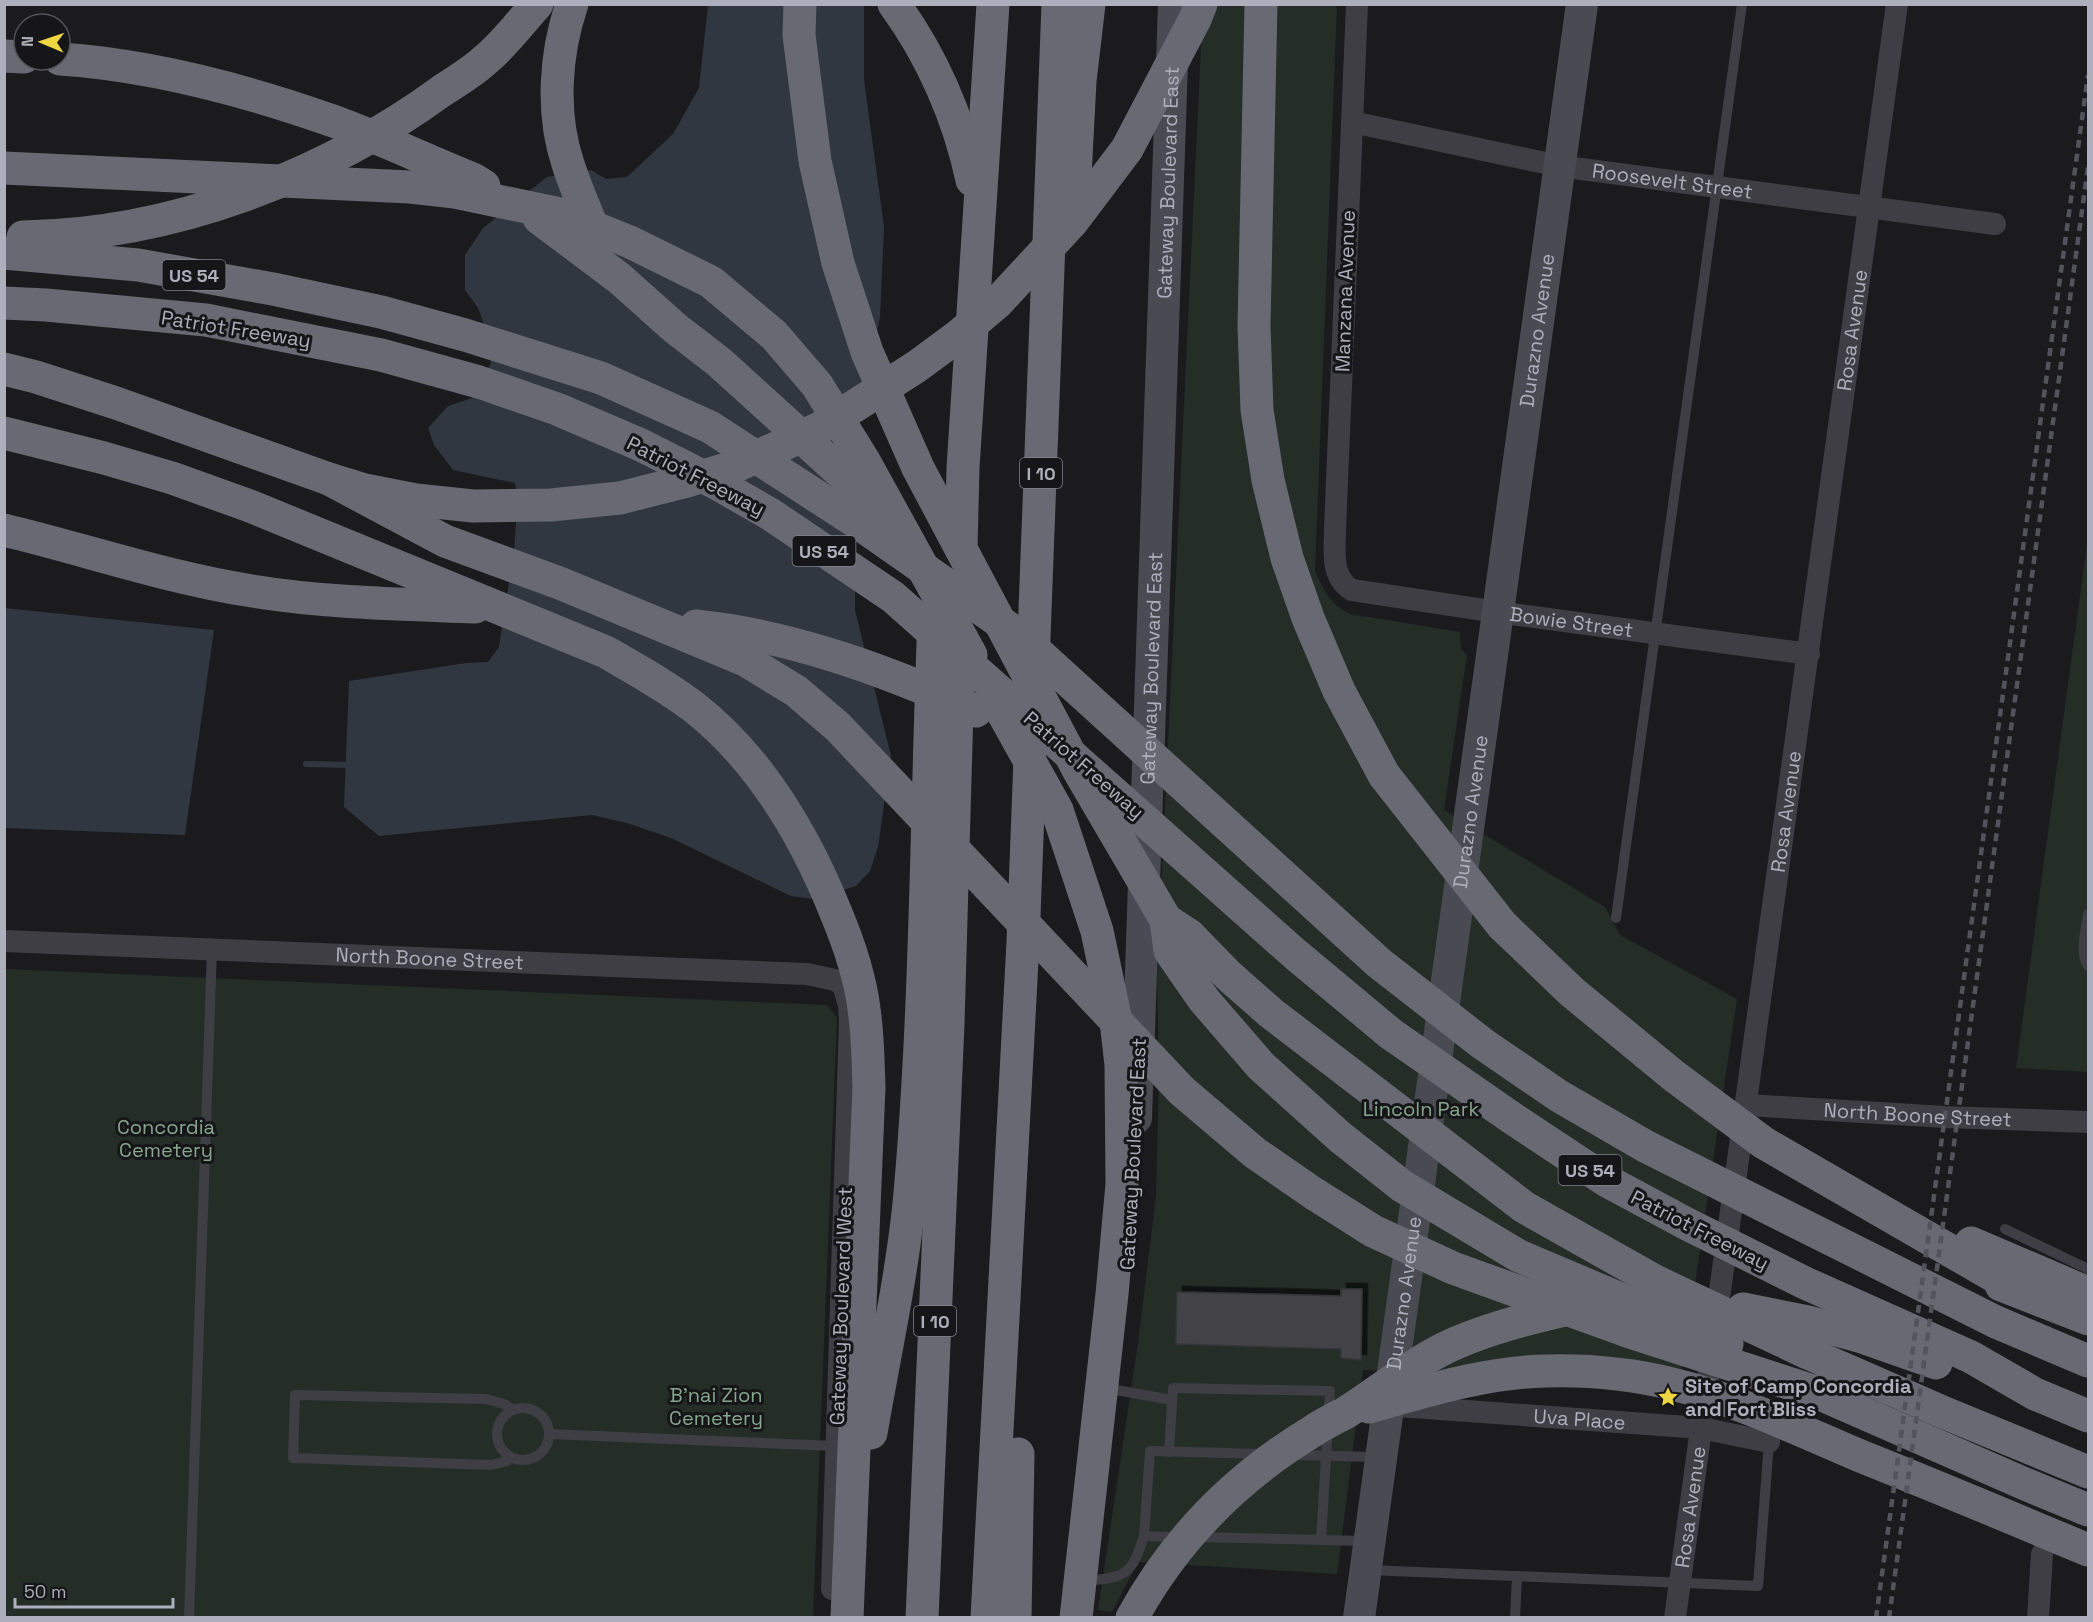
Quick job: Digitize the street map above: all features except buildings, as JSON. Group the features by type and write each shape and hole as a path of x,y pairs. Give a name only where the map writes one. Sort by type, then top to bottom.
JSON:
{"highway":[{"path":"4,238 50,237 151,222 247,194 337,155 407,117 485,61 537,4"},
{"path":"572,4 562,32 557,67 558,106 567,162 602,251 619,278"},
{"path":"800,4 799,35 815,161 838,263 867,351 918,468 1080,773 1166,920 1170,951 1204,1000 1261,1066 1340,1137 1402,1186 1519,1256 1749,1353 1813,1391"},
{"path":"894,4 919,43 951,107 965,146 980,218"},
{"path":"837,1617 902,1266 914,1150 934,1025 963,468 993,4"},
{"name":"I 10","path":"987,1617 1022,951 1058,4"},
{"path":"1022,951 1046,841 1077,122 1089,4"},
{"path":"4,369 116,403 329,479 365,490 416,500 473,506 551,505 620,498 687,481 736,466 820,428 916,367 998,303 1072,222 1127,149 1201,4"},
{"path":"1261,4 1254,326 1257,410 1268,480 1287,558 1308,618 1339,691 1384,776 1502,925 1572,992 1674,1076 1764,1143 2020,1292"},
{"path":"72,61 161,73 224,87 334,121 473,179 545,221 619,278 675,328 719,362 1017,634"},
{"path":"4,168 410,187 455,192 560,214 630,242 711,282 774,335 817,385 864,461 1057,810 1097,930 1116,1022 1122,1109 1122,1184 1113,1294 1076,1617"},
{"name":"US 54","path":"4,254 138,265 273,289 381,312 465,335 601,378 710,427 864,527 1017,634 1379,963 1483,1044 1559,1096 1645,1146 1996,1322 2088,1361"},
{"name":"Patriot Freeway","path":"4,303 206,320 381,354 479,382 557,409 641,445 716,483 770,514 893,597 1295,954 1391,1034 1607,1181 1805,1283 1971,1357 2035,1394 2088,1416"},
{"path":"4,434 104,458 172,478 250,506 606,652 657,681 696,709 729,739 756,770 783,807 809,849 852,952 864,1009 869,1087 847,1617"},
{"path":"329,479 445,541 562,584 710,644 745,660 796,691 838,728 1182,1091 1255,1153 1373,1231 1452,1268 1596,1320 1813,1391 2088,1510"},
{"path":"4,530 192,580 254,591 349,601 568,612 730,630 804,647 876,670 975,710 1197,865"},
{"path":"1166,920 1189,935 1229,976 1271,1013 1524,1207 1658,1282 1810,1354 2088,1472"},
{"name":"I 10","path":"922,1617 934,1025"},
{"path":"1011,1152 1023,1299 1015,1617"},
{"path":"1829,1182 1879,1197 1959,1238 2088,1293"},
{"path":"1748,1197 1819,1213 1950,1267 2088,1319"},
{"path":"1132,1617 1175,1550 1202,1518 1238,1484 1312,1431 1344,1413 1415,1365 1456,1343 1520,1321 1588,1305 1663,1304 1740,1308 1808,1322 1859,1336 1974,1377 2035,1394"},
{"path":"1344,1413 1508,1373 1581,1371 1624,1375 1672,1384 1740,1406 2088,1550"}],"main road":[{"name":"Gateway Boulevard East","path":"1089,1617 1116,1390 1133,1183 1174,4"},
{"name":"Durazno Avenue","path":"1359,1617 1582,4"}],"street":[{"name":"Manzana Avenue","path":"1338,578 1335,565 1335,529 1357,4"},
{"name":"Rosa Avenue","path":"1675,1617 1897,4"},
{"name":"Roosevelt Street","path":"1352,122 1559,166 1995,224"},
{"name":"Bowie Street","path":"1338,578 1352,590 1809,654"},
{"name":"North Boone Street","path":"4,940 807,974 835,980 843,984 847,994"},
{"name":"Gateway Boulevard West","path":"831,1617 850,1020 847,994"},
{"name":"North Boone Street","path":"1747,1106 2088,1122"},
{"name":"Uva Place","path":"1388,1405 1701,1428 1769,1442"},
{"path":"2038,1617 2042,1554"}],"lane":[{"path":"1616,918 1742,4"},
{"path":"2088,914 2084,946 2088,966"},
{"path":"189,1617 212,949"},
{"path":"2005,1229 2088,1269"},
{"path":"1169,1452 1173,1388 1330,1391 1321,1540"},
{"path":"1116,1390 1172,1400"},
{"path":"510,1456 507,1461 492,1466 292,1458 295,1395 486,1399 504,1404 513,1410"},
{"path":"524,1408 539,1413 548,1426 549,1434 547,1443 536,1456 518,1459 503,1450 497,1433 503,1418 513,1410 524,1408"},
{"path":"549,1434 837,1446"},
{"path":"1144,1536 1321,1540 1368,1556 1517,1576 1758,1586 1769,1442"},
{"path":"1093,1580 1112,1579 1125,1572 1136,1558 1144,1536 1150,1451 1381,1457"},
{"path":"1515,1617 1517,1576"}],"green space":[{"name":"Lincoln Park","path":"1203,5 1337,5 1315,571 1322,585 1332,601 1350,614 1460,632 1461,649 1467,655 1444,810 1605,907 1620,935 1737,999 1679,1392 1593,1382 1363,1370 1337,1574 1138,1562 1112,1612 1098,1610 1138,1343 1156,1196 1159,1081 1157,974"},
{"path":"2088,537 2088,1072 2016,1068"},
{"name":"Concordia Cemetery","path":"5,969 827,1005 837,1018 813,1617 5,1618"}],"shaded area":[{"path":"708,5 864,5 864,80 884,227 880,317 856,427 855,610 891,756 878,847 870,871 856,886 813,899 791,896 671,838 627,823 592,815 379,836 344,807 349,681 466,663 488,662 499,647 514,551 518,498 515,483 453,470 434,445 428,428 448,406 472,398 491,363 484,324 478,308 465,290 465,255 483,228 547,177 591,170 606,179 627,177 673,134 699,88"},
{"path":"5,608 214,630 185,835 5,828"}],"waterway":[{"path":"306,764 354,765"}],"railway":[{"path":"1876,1618 2088,75"},
{"path":"1889,1618 2088,167"}],"place":[{"name":"Site of Camp Concordia and Fort Bliss","path":"1668,1397"}],"park label":[{"name":"B'nai Zion Cemetery","path":"716,1406"}]}
